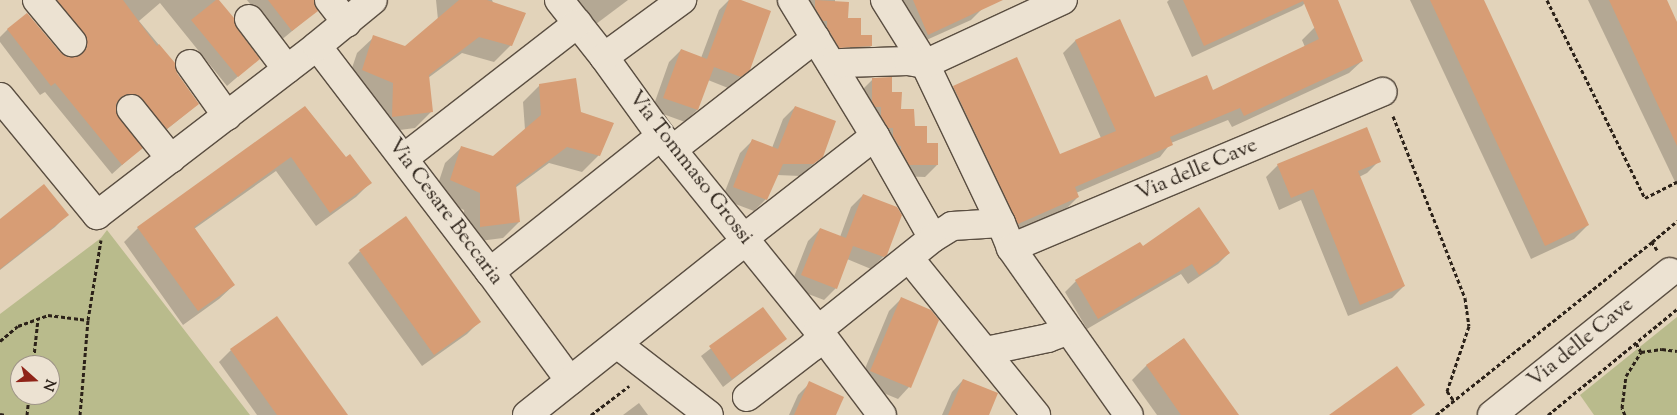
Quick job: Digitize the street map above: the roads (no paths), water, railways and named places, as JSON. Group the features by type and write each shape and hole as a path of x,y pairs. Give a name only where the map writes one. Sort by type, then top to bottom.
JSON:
{"street":[{"path":"37,0 72,42"},
{"path":"329,0 347,23"},
{"path":"0,97 97,215 347,23 373,0"},
{"name":"Via Tommaso Grossi","path":"559,0 604,57 667,143 820,333 878,414"},
{"path":"604,57 682,0"},
{"path":"792,0 875,136 933,238"},
{"path":"885,0 926,64 1011,248 1129,415"},
{"path":"833,66 842,62 908,61 926,64 1063,0"},
{"path":"249,19 287,69"},
{"path":"404,158 578,23"},
{"path":"490,272 667,143 816,38"},
{"name":"Via Cesare Beccaria","path":"317,46 404,158 570,380"},
{"path":"190,64 227,116"},
{"name":"Via delle Cave","path":"1011,248 1383,92"},
{"path":"131,109 171,159"},
{"path":"527,415 875,136"},
{"path":"746,397 812,347 820,333 933,238 952,226 1001,223"},
{"path":"909,258 1036,415"},
{"name":"Via delle Cave","path":"1492,415 1670,272"},
{"path":"986,351 1048,338 1069,330"},
{"path":"617,344 649,370 691,399 709,415"}]}
